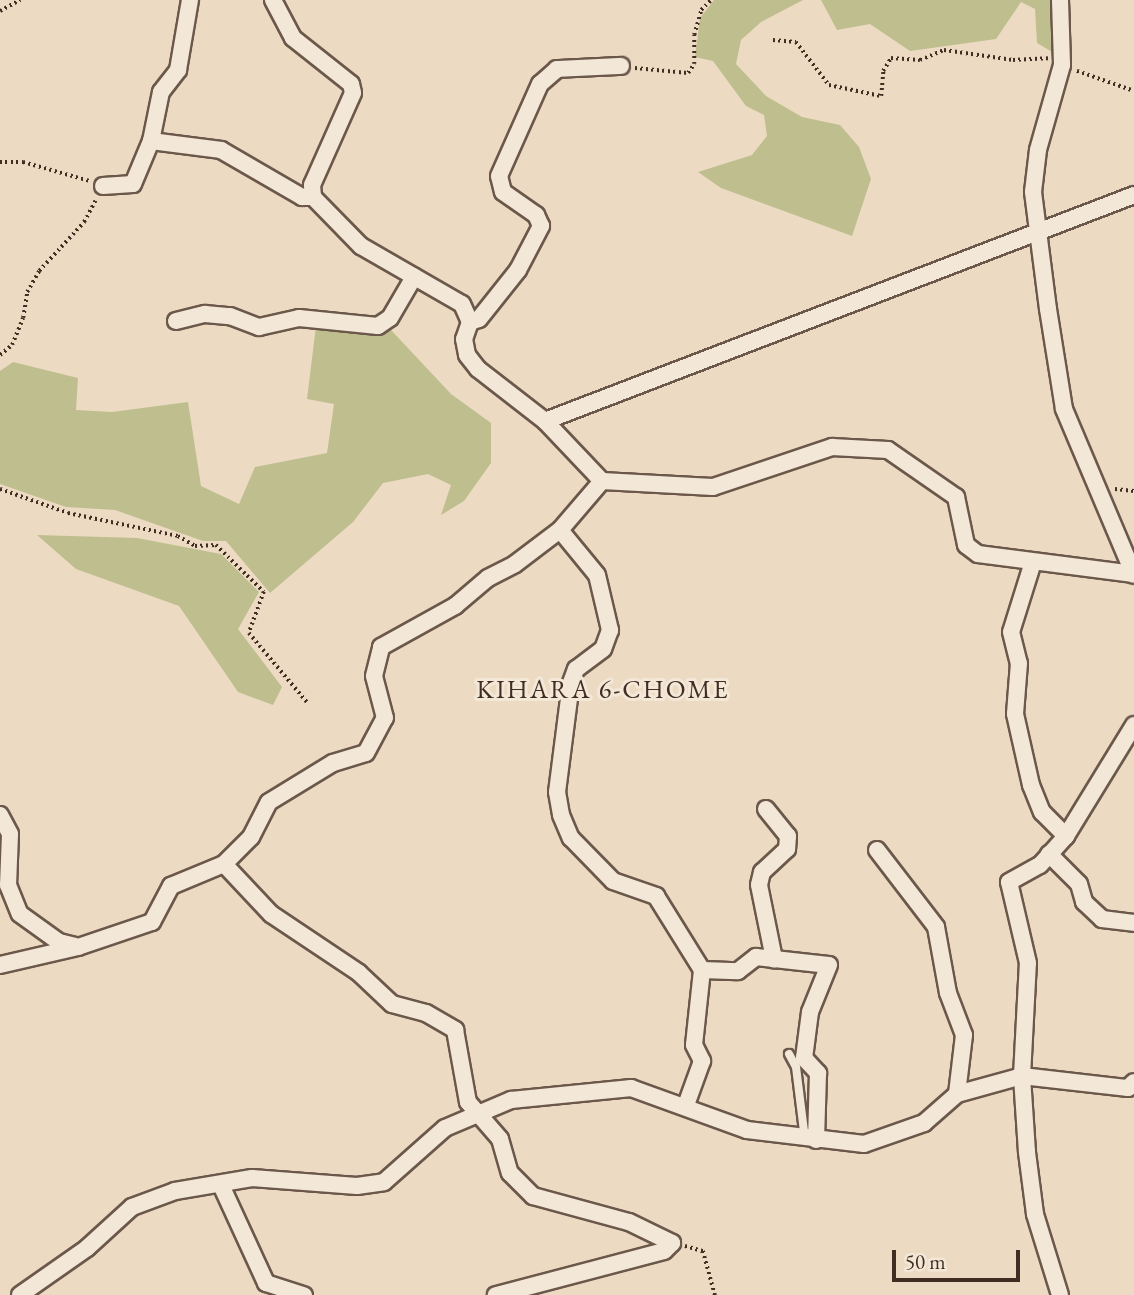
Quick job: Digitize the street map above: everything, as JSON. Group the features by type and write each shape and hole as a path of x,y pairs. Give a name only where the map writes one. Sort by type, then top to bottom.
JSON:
{"street":[{"path":"103,186 133,184 151,141 161,92 178,70 190,0"},
{"path":"273,0 293,38 351,84 353,93 312,185 313,197 361,246 462,304 470,323 464,340 467,355 545,421 602,481 713,488 832,447 888,450 956,497 966,545 978,554 1134,574 1064,409 1033,192 1038,150 1062,65 1060,0"},
{"path":"470,323 479,319 517,270 541,226 536,215 503,192 499,176 540,84 556,69 621,66"},
{"path":"151,141 221,149 302,197 313,197"},
{"path":"545,421 1134,195"},
{"path":"176,321 205,314 230,316 259,327 299,318 378,326 390,318 414,277"},
{"path":"0,965 78,947 152,922 171,886 224,864 251,837 269,802 333,763 354,759 374,745 385,718 374,677 381,647 455,606 560,530 602,481"},
{"path":"560,530 597,575 610,630 603,649 576,669 571,683 557,792 561,815 571,838 613,881 656,896 702,970 694,1045 702,1061 686,1105"},
{"path":"1033,562 1011,632 1019,663 1015,714 1031,785 1042,812 1066,835"},
{"path":"1060,1295 1035,1214 1022,1076 1028,963 1009,882 1049,854 1066,835 1134,725"},
{"path":"766,809 788,836 787,849 762,872 759,885 759,902 774,959"},
{"path":"0,815 10,834 8,885 20,914 59,942 78,947"},
{"path":"877,850 936,927 948,993 964,1035 957,1094"},
{"path":"1049,854 1079,884 1084,902 1102,919 1134,923"},
{"path":"224,864 271,915 349,966 392,1004 426,1013 455,1030 468,1102 476,1116 500,1139 510,1173 533,1196 629,1222 672,1243 664,1251 516,1293 496,1295"},
{"path":"702,970 738,971 756,957 829,965 810,1012 804,1058 818,1073 810,1139"},
{"path":"20,1295 87,1248 132,1207 175,1191 252,1178 357,1186 384,1182 427,1140 511,1100 631,1088 686,1105 747,1130 863,1144 925,1123 957,1094 1022,1076 1128,1088 1134,1082"},
{"path":"221,1185 266,1283 304,1295"}],"lane":[{"path":"789,1054 796,1067 810,1139"}],"path":[{"path":"0,11 20,0"},
{"path":"621,66 688,73 694,64 694,35 701,10 711,0"},
{"path":"773,40 796,42 829,85 881,96 883,71 891,58 920,60 944,50 1013,60 1041,57 1134,91"},
{"path":"0,162 23,162 103,186 84,222 63,240 39,271 27,292 23,318 12,345 0,355"},
{"path":"0,489 68,513 178,536 195,546 216,545 264,592 249,633 307,702"},
{"path":"672,1243 703,1251 715,1295"}],"shaded area":[{"path":"714,0 803,0 761,22 741,40 736,64 766,96 802,117 840,125 859,147 871,179 852,236 721,188 698,172 752,155 767,136 764,115 746,106 713,61 695,57 700,18"},
{"path":"821,0 1053,0 1054,53 1037,43 1035,9 1021,2 996,39 910,51 870,24 837,30"},
{"path":"316,326 391,330 451,394 491,423 491,463 464,501 441,515 451,485 428,474 383,483 353,522 270,593 226,541 203,541 115,510 66,507 0,484 0,371 13,362 78,378 76,410 112,412 188,402 201,486 239,504 255,467 327,453 334,404 307,399"},
{"path":"37,535 137,538 221,554 259,592 238,629 282,687 273,705 238,692 179,606 76,569"}],"district":[{"name":"KIHARA 6-CHOME","path":"603,690"}]}
